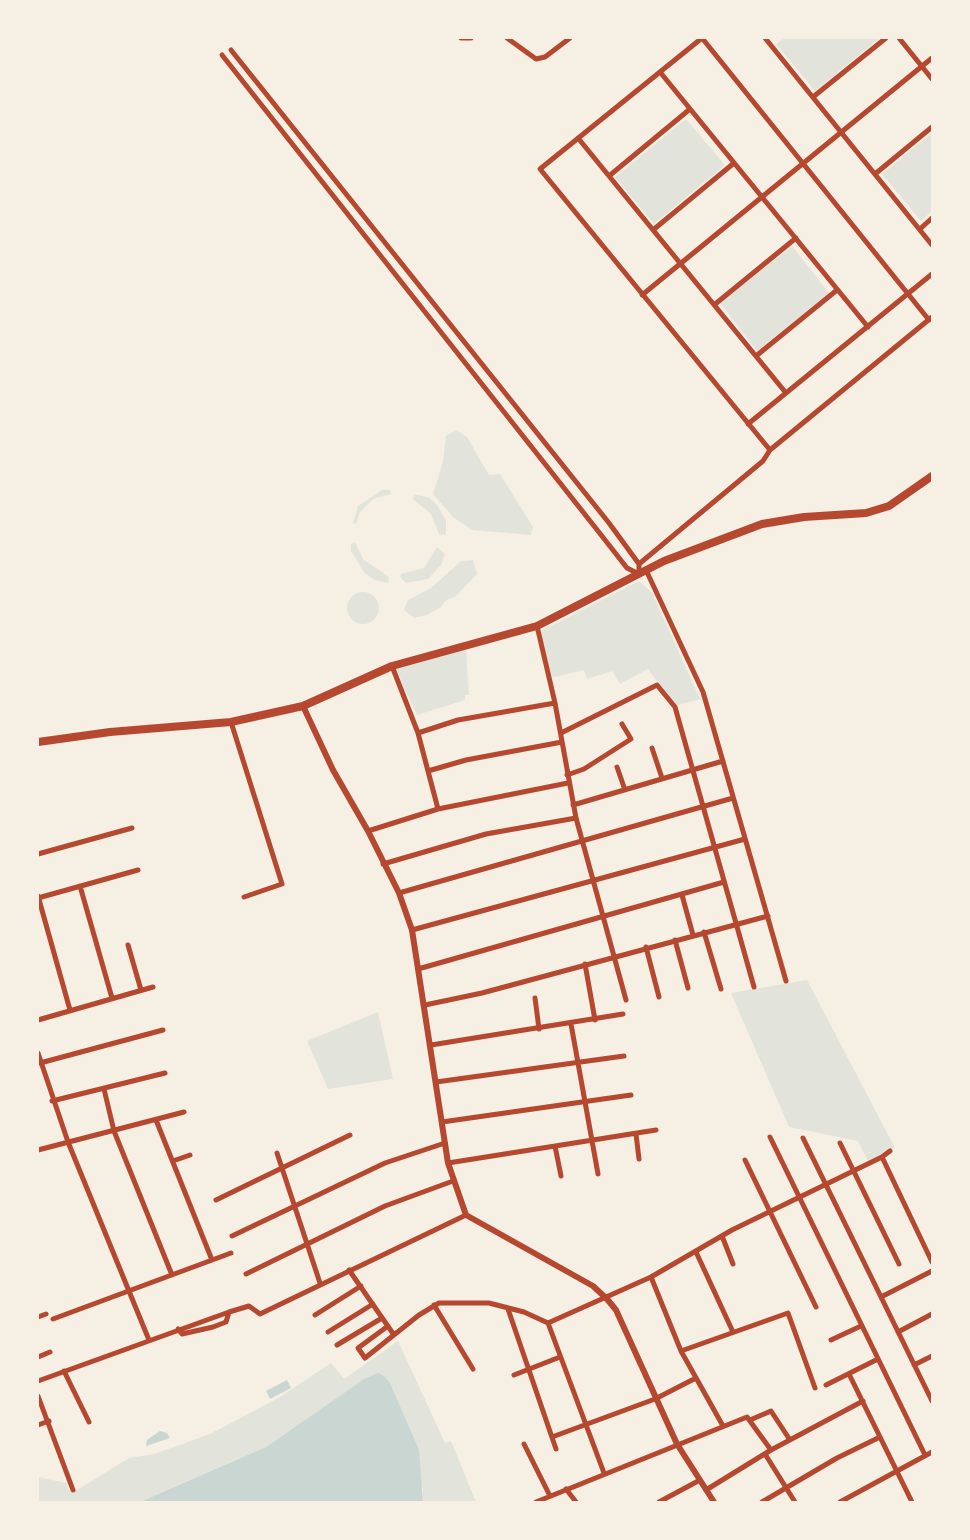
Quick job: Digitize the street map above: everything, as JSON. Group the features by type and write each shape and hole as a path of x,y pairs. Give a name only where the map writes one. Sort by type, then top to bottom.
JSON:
{"main road":[{"path":"38,742 110,732 231,722 303,706 392,666 537,626 643,572 762,524 804,517 866,513 889,506 933,477"}],"street":[{"path":"461,38 471,38"},
{"path":"507,38 537,59 545,57 570,38"},
{"path":"639,564 763,461 770,450 931,319 702,38 540,170 770,450"},
{"path":"765,38 933,245"},
{"path":"770,43 777,38"},
{"path":"813,97 886,38"},
{"path":"899,38 933,79"},
{"path":"231,50 639,564 696,675 786,981"},
{"path":"222,55 627,568 643,572"},
{"path":"642,295 933,58"},
{"path":"660,72 868,327"},
{"path":"609,176 690,109"},
{"path":"875,174 933,127"},
{"path":"578,138 786,393"},
{"path":"653,230 734,163"},
{"path":"920,229 933,218"},
{"path":"714,305 796,238"},
{"path":"748,424 933,274"},
{"path":"756,356 837,290"},
{"path":"537,626 555,703 576,818 626,1000"},
{"path":"392,666 418,733 438,809"},
{"path":"561,733 657,685 675,707 754,987"},
{"path":"418,733 458,720 555,703"},
{"path":"303,706 333,770 368,831 399,893 412,930 448,1163 466,1215 593,1286 607,1299 616,1310 677,1444 714,1503"},
{"path":"231,722 282,884 244,897"},
{"path":"567,776 584,769 631,739 622,724"},
{"path":"429,771 466,760 562,742"},
{"path":"652,748 662,778"},
{"path":"573,805 723,761"},
{"path":"616,767 625,790"},
{"path":"368,831 438,809 568,783"},
{"path":"399,893 734,798"},
{"path":"383,864 486,834 576,818"},
{"path":"38,854 132,828"},
{"path":"412,930 745,839"},
{"path":"70,1010 38,897 138,870"},
{"path":"418,969 724,882"},
{"path":"80,886 112,998"},
{"path":"682,895 693,935"},
{"path":"424,1005 482,993 768,916"},
{"path":"704,932 721,989"},
{"path":"675,940 688,988"},
{"path":"128,945 141,990"},
{"path":"646,947 659,996"},
{"path":"585,964 595,1020"},
{"path":"38,1020 153,987"},
{"path":"535,998 539,1029"},
{"path":"431,1045 623,1014"},
{"path":"571,1024 598,1174"},
{"path":"40,1063 163,1030"},
{"path":"38,1053 52,1101 149,1340"},
{"path":"436,1082 624,1056"},
{"path":"52,1101 165,1073"},
{"path":"104,1089 114,1131 172,1275"},
{"path":"442,1122 631,1095"},
{"path":"38,1150 184,1112"},
{"path":"156,1120 212,1260"},
{"path":"448,1163 656,1130"},
{"path":"636,1134 639,1159"},
{"path":"216,1200 350,1135"},
{"path":"770,1137 925,1455"},
{"path":"803,1138 933,1401"},
{"path":"232,1236 386,1163 445,1143"},
{"path":"840,1143 899,1264"},
{"path":"555,1146 561,1176"},
{"path":"548,1323 607,1299 651,1277 732,1230 771,1213 890,1151"},
{"path":"277,1153 320,1283"},
{"path":"173,1161 190,1155"},
{"path":"882,1157 933,1262"},
{"path":"745,1160 816,1306"},
{"path":"246,1274 385,1206 453,1181"},
{"path":"38,1381 229,1312 249,1306 260,1314 320,1283 466,1215"},
{"path":"722,1236 733,1264"},
{"path":"696,1252 733,1332"},
{"path":"53,1319 231,1253"},
{"path":"349,1270 394,1335"},
{"path":"881,1297 933,1271"},
{"path":"651,1277 681,1351 723,1426"},
{"path":"315,1315 361,1286"},
{"path":"388,1326 358,1348 365,1358 434,1305 443,1302 482,1302 524,1312 548,1323 604,1473"},
{"path":"328,1332 373,1304"},
{"path":"434,1305 473,1369"},
{"path":"508,1309 556,1449"},
{"path":"681,1351 788,1313 814,1388"},
{"path":"38,1317 46,1314"},
{"path":"898,1332 933,1314"},
{"path":"337,1345 382,1318"},
{"path":"831,1340 861,1326"},
{"path":"38,1357 50,1352"},
{"path":"914,1365 933,1356"},
{"path":"514,1376 560,1357"},
{"path":"826,1385 878,1359"},
{"path":"64,1371 89,1422"},
{"path":"849,1374 912,1503"},
{"path":"552,1437 655,1399 696,1378"},
{"path":"38,1396 73,1490"},
{"path":"706,1490 771,1450 863,1401"},
{"path":"750,1420 771,1411 790,1440"},
{"path":"538,1502 604,1473 747,1417 771,1450"},
{"path":"38,1425 49,1421"},
{"path":"762,1503 837,1458 880,1437"},
{"path":"524,1444 550,1496"},
{"path":"840,1503 933,1452"},
{"path":"765,1455 795,1503"},
{"path":"659,1503 700,1480"},
{"path":"566,1489 576,1503"}],"shaded area":[{"path":"785,38 880,38 815,91 776,44"},
{"path":"686,119 725,165 654,224 615,177"},
{"path":"932,133 932,211 921,221 882,174"},
{"path":"792,246 829,293 757,351 720,303"},
{"path":"456,430 467,437 489,475 500,474 533,527 531,535 472,530 453,517 433,494 443,462 446,436"},
{"path":"382,490 390,490 391,494 373,499 360,512 356,524 353,523 358,506"},
{"path":"414,494 430,498 437,505 446,520 446,535 439,534 431,514 413,499"},
{"path":"355,542 363,559 389,577 388,583 374,580 364,572 351,551 351,544"},
{"path":"437,547 445,554 441,565 428,579 406,583 400,577 401,574 424,568"},
{"path":"473,560 477,574 455,597 446,600 441,607 427,615 414,618 404,610 408,600 431,588 461,561"},
{"path":"639,581 652,593 700,699 675,706 648,669 620,684 612,671 587,679 584,670 555,677 548,673 541,631"},
{"path":"363,592 374,597 379,608 374,619 363,624 352,619 347,608 352,597"},
{"path":"466,650 469,695 465,695 465,700 417,715 396,669"},
{"path":"807,980 895,1148 868,1161 858,1141 789,1127 731,993"},
{"path":"378,1012 393,1079 328,1089 307,1041"},
{"path":"398,1341 445,1443 451,1441 476,1502 423,1502 423,1488 364,1379 266,1447 140,1502 38,1502 38,1477 66,1483 69,1491 77,1490 129,1458 154,1454 210,1434 280,1397 331,1363 344,1379"},
{"path":"378,1373 390,1383 419,1450 423,1502 140,1502 266,1447 364,1379"},
{"path":"287,1380 291,1388 270,1399 266,1391"},
{"path":"160,1431 167,1433 170,1438 146,1446 147,1440"}]}
